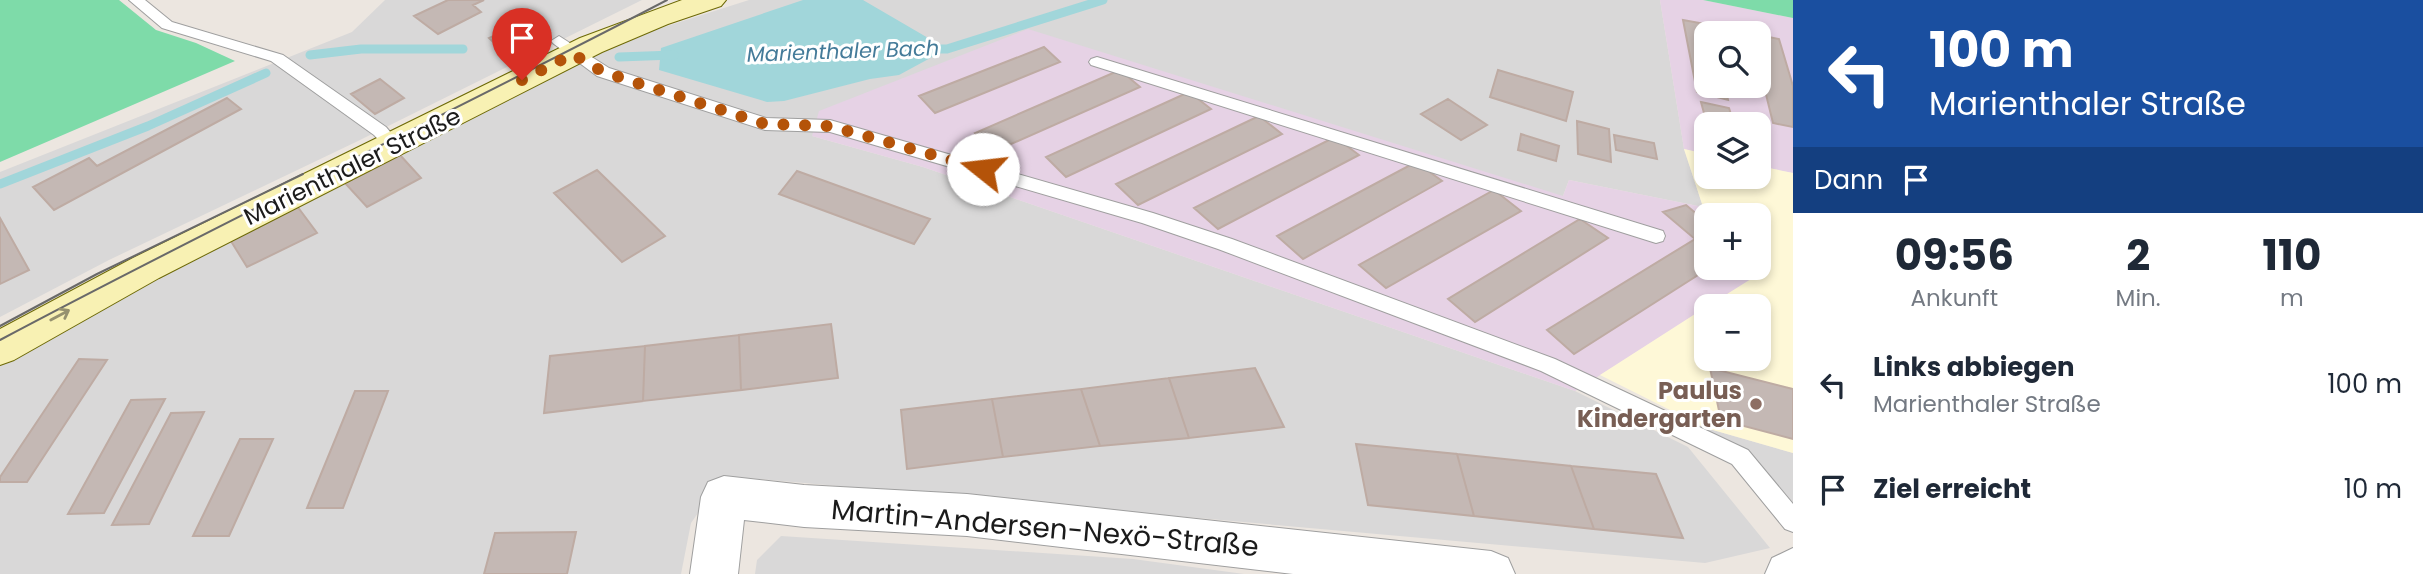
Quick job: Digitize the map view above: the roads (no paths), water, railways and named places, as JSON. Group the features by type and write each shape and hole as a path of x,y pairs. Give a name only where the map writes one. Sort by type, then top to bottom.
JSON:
{"main road":[{"name":"Marienthaler Straße","path":"0,348 387,138 566,47 621,13 667,0"},
{"name":"Marienthaler Straße","path":"566,47 711,0"},
{"name":"Marienthaler Straße","path":"0,317 144,243 387,138"}],"street":[{"name":"Martin-Andersen-Nexö-Straße","path":"714,574 724,496 804,506 967,515 1491,574"}],"lane":[{"path":"136,0 167,25 277,58 387,138"},
{"path":"566,47 603,72 765,124 830,126 1135,214 1225,244 1548,365 1740,457 1793,521"},
{"path":"1097,62 1656,236"}],"water":[{"path":"803,0 863,0 947,49 899,75 870,79 784,101 767,102 659,70 661,48"}],"waterway":[{"name":"Marienthaler Bach","path":"935,49 947,49 1103,0"},
{"name":"Marienthaler Bach","path":"310,55 361,49 463,49"},
{"name":"Marienthaler Bach","path":"619,57 674,55"},
{"name":"Marienthaler Bach","path":"0,184 148,126 266,73"}],"tram line":[{"path":"0,340 667,0"},
{"path":"0,326 97,274 303,174"}],"place":[{"name":"Paulus Kindergarten","path":"1756,404"}]}
